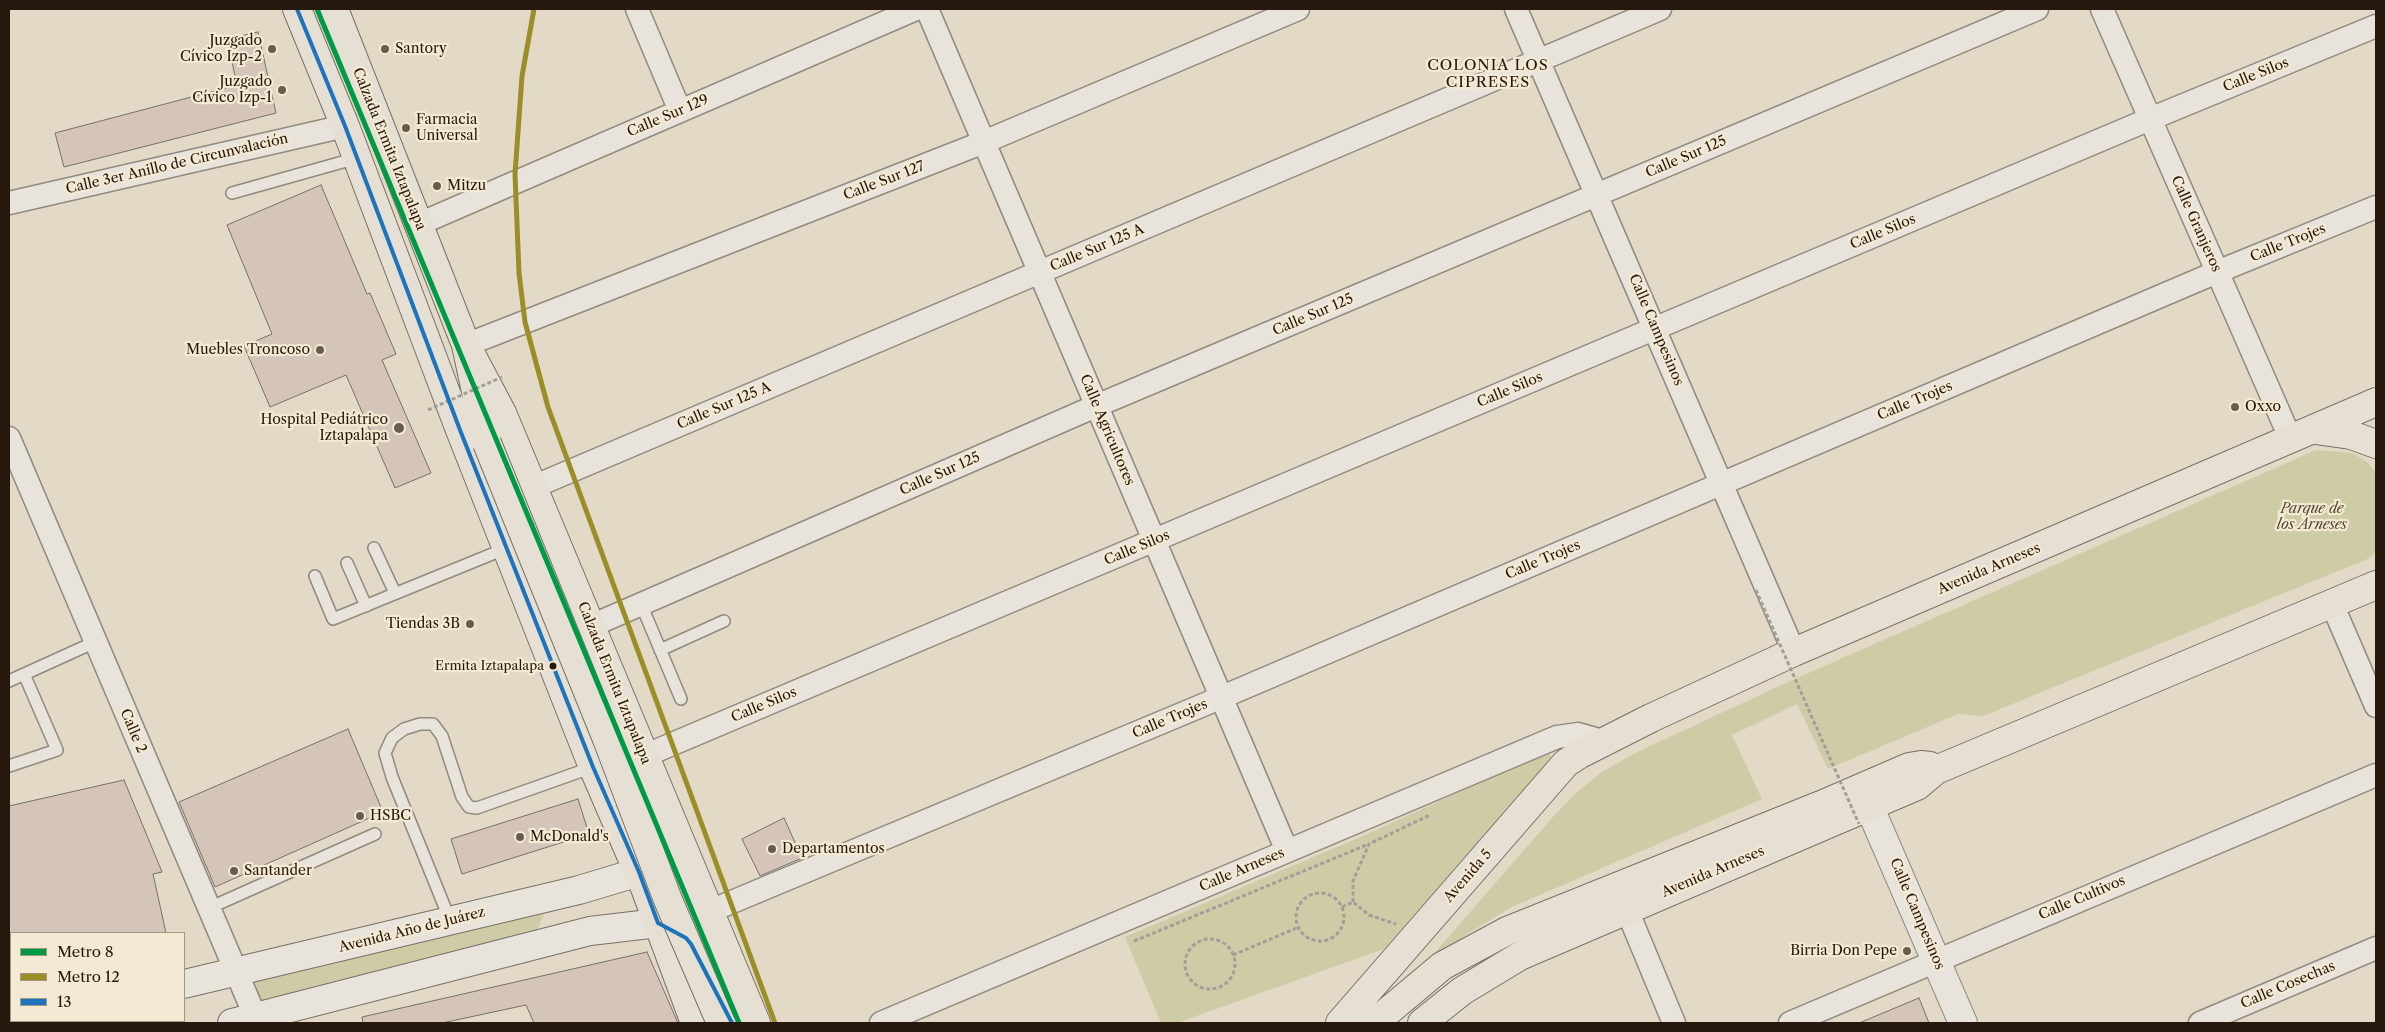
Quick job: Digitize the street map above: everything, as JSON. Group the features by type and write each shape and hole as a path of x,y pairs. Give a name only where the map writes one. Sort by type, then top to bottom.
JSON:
{"main road":[{"path":"297,9 345,126 593,767 639,872 695,1023"},
{"name":"Calzada Ermita Iztapalapa","path":"334,9 466,345 502,413 708,912 756,1023"},
{"name":"Calzada Ermita Iztapalapa","path":"466,345 487,443 607,739 668,900 721,1023"},
{"name":"Avenida Arneses","path":"1606,742 1651,718 1794,652 2376,402"},
{"path":"2302,435 2351,435 2376,444"},
{"name":"Avenida Arneses","path":"1434,1019 1462,991 1520,956 1627,910 1864,815 1917,786 1936,770 2376,585"},
{"name":"Avenida 5","path":"1340,1023 1566,763 1606,742"},
{"path":"1374,1023 1429,975 1483,942 1821,806 1915,765 1930,766 1936,770"},
{"name":"Calle Campesinos","path":"1864,815 1936,960 1963,1023"},
{"name":"Avenida Año de Juárez","path":"185,984 236,974 578,890 639,872"},
{"path":"578,890 589,910 590,931"},
{"path":"248,1022 590,931 658,923 686,938 691,944 732,1023"}],"street":[{"path":"637,9 680,111"},
{"name":"Calle Sur 129","path":"419,224 916,9"},
{"name":"Calle Agricultores","path":"927,9 1287,851"},
{"name":"Calle Sur 127","path":"466,345 984,142 1298,9"},
{"name":"Calle Campesinos","path":"1516,9 1794,652"},
{"name":"Calle Sur 125 A","path":"533,486 1660,9"},
{"name":"Calle Sur 125","path":"591,626 1096,406 2037,9"},
{"name":"Calle Granjeros","path":"2102,9 2217,272 2302,435"},
{"name":"Calle Silos","path":"644,756 2150,119 2376,26"},
{"name":"Calle 3er Anillo de Circunvalación","path":"9,203 345,126"},
{"name":"Calle Trojes","path":"708,912 1220,698 2217,272 2376,207"},
{"name":"Calle 2","path":"9,438 209,908 236,974 248,1022"},
{"path":"2332,604 2376,706"},
{"name":"Calle Arneses","path":"881,1023 1557,737 1578,734 1606,742"},
{"name":"Calle Cultivos","path":"1790,1023 2376,775"},
{"path":"1627,910 1674,1023"},
{"name":"Calle Cosechas","path":"2200,1023 2376,948"}],"lane":[{"path":"232,193 357,158"},
{"path":"374,548 395,593"},
{"path":"315,576 333,619 507,548"},
{"path":"347,562 366,606"},
{"path":"641,604 681,699"},
{"path":"660,650 724,621"},
{"path":"9,681 95,642"},
{"path":"9,766 57,750 24,674"},
{"path":"450,920 392,777 385,753 392,738 404,729 420,724 433,724 442,736 462,797 469,806 476,808 593,767"},
{"path":"209,908 375,834"}],"path":[{"path":"428,410 502,377"},
{"path":"1756,590 1864,815"},
{"path":"1134,941 1370,844 1439,811"},
{"path":"1353,902 1353,881 1370,844"},
{"path":"1318,893 1332,896 1342,907 1343,924 1334,937 1326,940 1310,938 1299,927 1296,919 1300,904 1311,895 1318,893"},
{"path":"1353,902 1377,919 1421,930"},
{"path":"1342,907 1353,902"},
{"path":"1233,956 1299,927"},
{"path":"1207,940 1223,943 1233,956 1233,972 1223,985 1216,988 1207,989 1192,982 1185,968 1188,952 1193,946 1207,940"}],"green space":[{"name":"Parque de los Arneses","path":"2316,450 2352,453 2367,462 2376,472 2376,552 2370,558 1983,716 1958,714 1828,769 1797,704 1732,735 1762,799 1512,907 1467,934 1410,981 1552,818 1577,792 1602,772 1635,753 1788,682"},
{"path":"1548,752 1552,758 1384,949 1177,1023 1161,1023 1125,937 1365,835"},
{"path":"549,901 536,934 263,1009 248,975"}],"building":[{"path":"258,32 276,113 64,167 55,133 237,85 227,39"},
{"path":"321,185 367,294 370,293 396,354 382,360 431,473 395,488 346,375 270,407 244,346 272,334 227,225"},
{"path":"348,729 383,812 215,887 179,802"},
{"path":"124,780 162,872 153,874 166,932 9,933 9,806"},
{"name":"McDonald's","path":"578,799 589,834 462,874 451,839"},
{"name":"Departamentos","path":"784,818 802,858 760,876 742,839"},
{"path":"647,952 678,1023 534,1023 526,1005 442,1023 363,1023 362,1017"},
{"path":"1919,998 1929,1023 1859,1023"}],"metro line":[{"name":"8","path":"317,9 739,1023"},
{"name":"12","path":"534,9 522,76 515,174 519,273 525,322 548,407 775,1023"}],"transit line":[{"name":"13","path":"297,9 345,126 460,430 593,767 639,872 658,923 686,938 691,944 732,1023"}],"place":[{"name":"Juzgado Cívico Izp-2","path":"272,49"},
{"name":"Santory","path":"385,49"},
{"name":"Juzgado Cívico Izp-1","path":"282,90"},
{"name":"Farmacia Universal","path":"406,128"},
{"name":"Mitzu","path":"437,186"},
{"name":"Muebles Troncoso","path":"320,350"},
{"name":"Oxxo","path":"2235,407"},
{"name":"Hospital Pediátrico Iztapalapa","path":"399,428"},
{"name":"Tiendas 3B","path":"470,624"},
{"name":"Ermita Iztapalapa","path":"553,666"},
{"name":"HSBC","path":"360,816"},
{"name":"McDonald's","path":"520,837"},
{"name":"Departamentos","path":"772,849"},
{"name":"Santander","path":"234,871"},
{"name":"Birria Don Pepe","path":"1907,951"}],"district":[{"name":"COLONIA LOS CIPRESES","path":"1488,74"}]}
